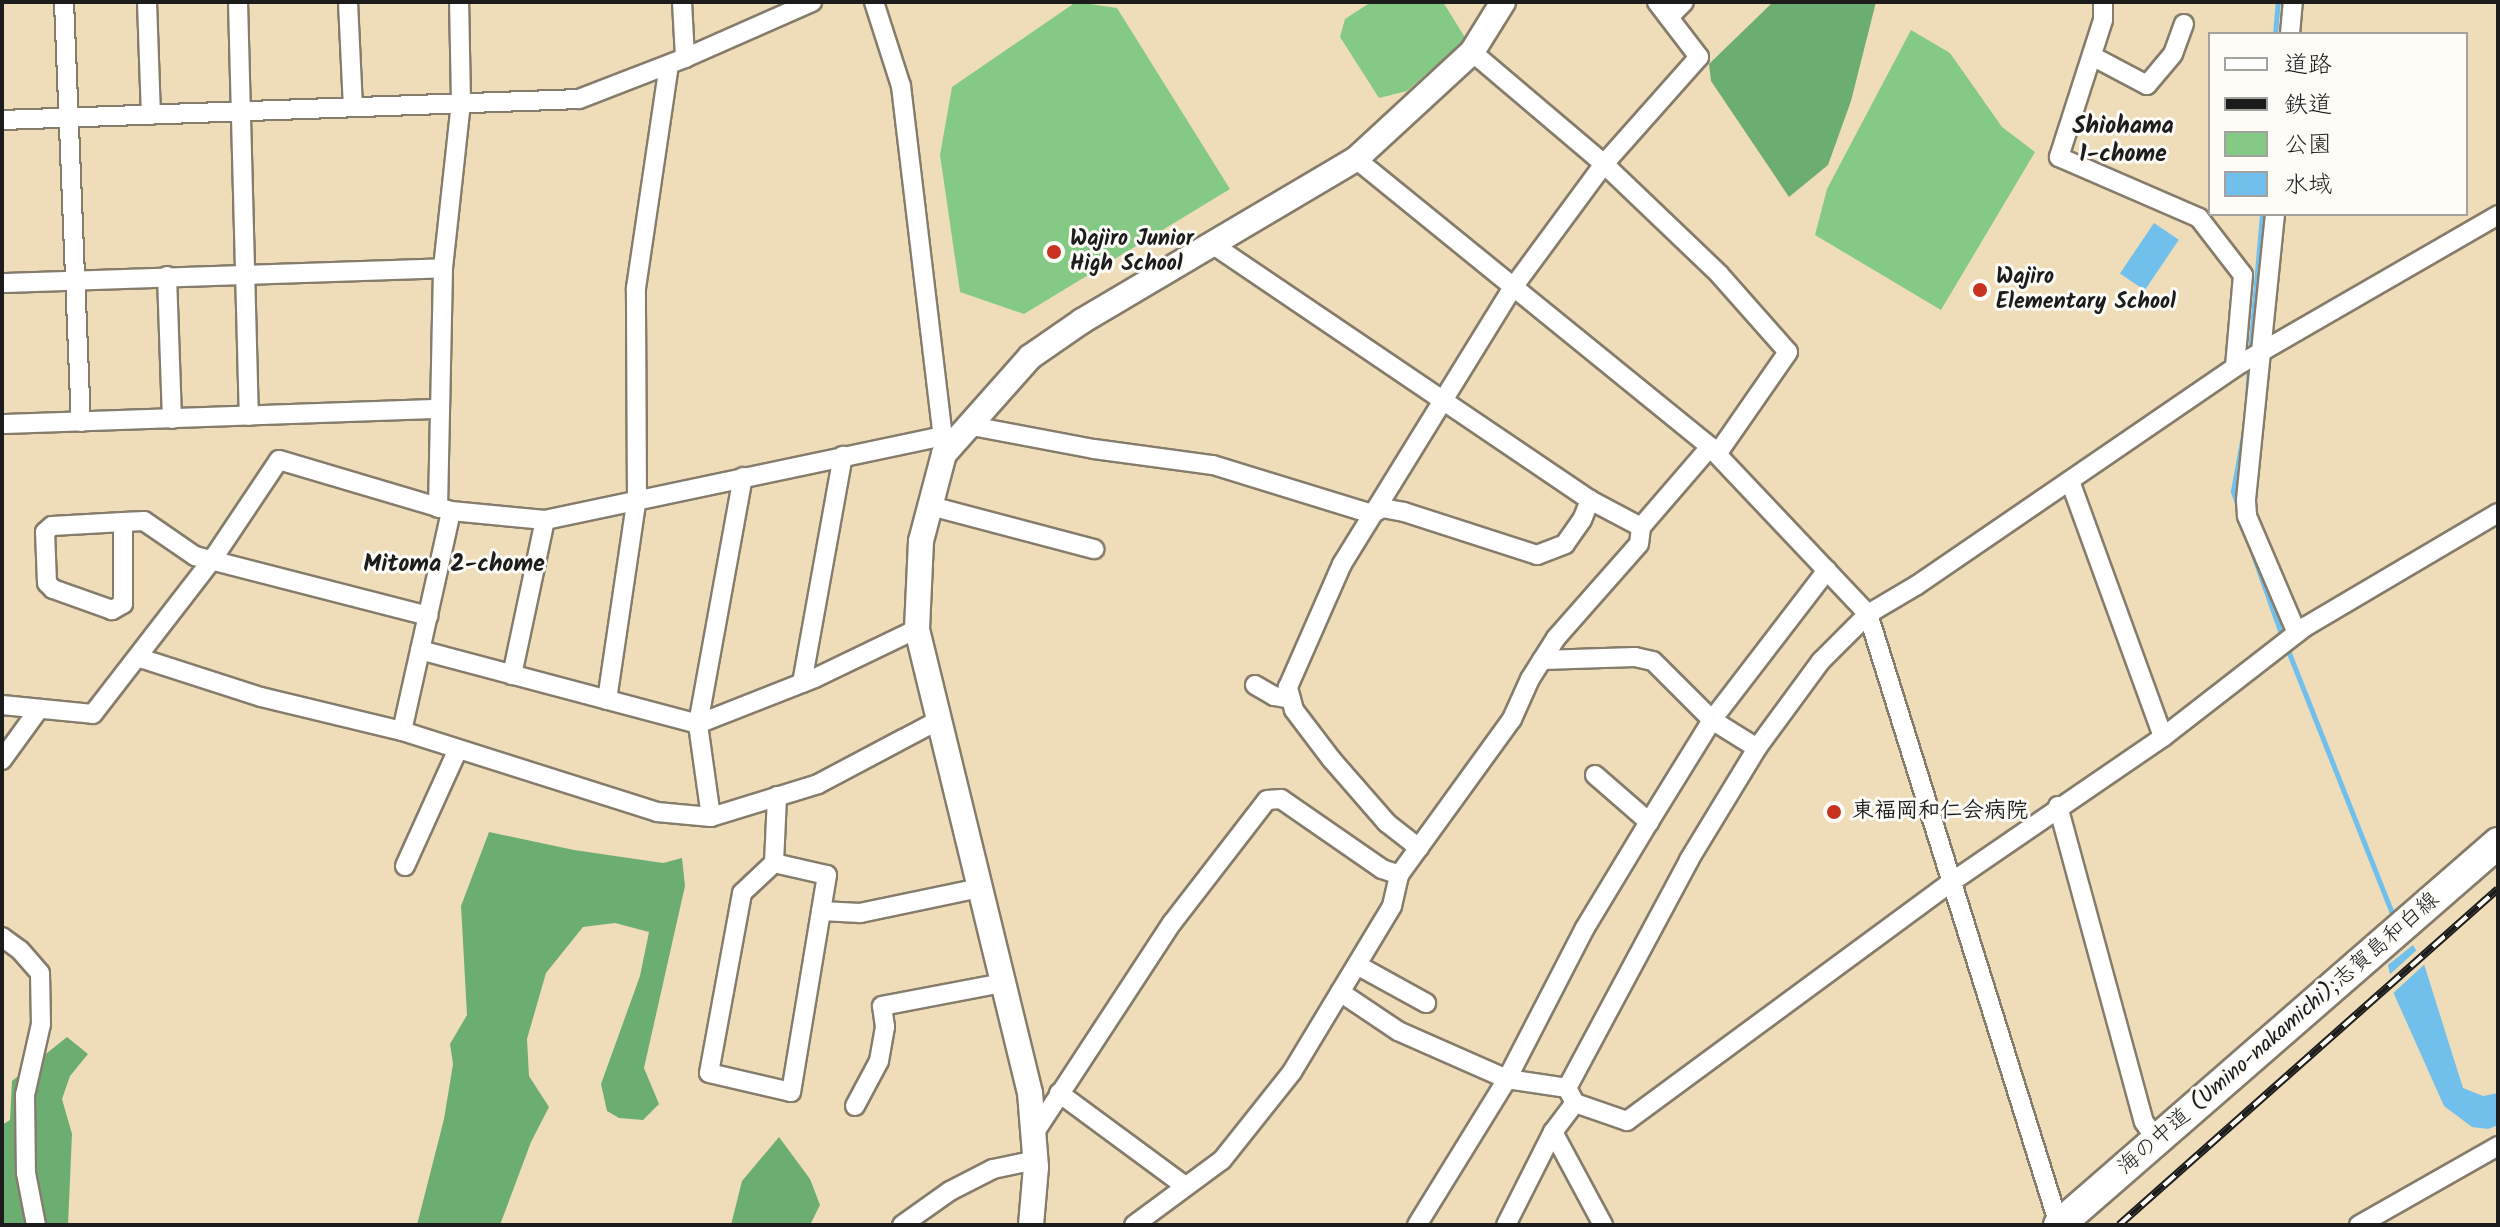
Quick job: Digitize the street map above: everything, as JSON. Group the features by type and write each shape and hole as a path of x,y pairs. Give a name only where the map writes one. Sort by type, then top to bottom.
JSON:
{"main road":[{"name":"海の中道 (Umino-nakamichi);志賀島和白線","path":"2059,1225 2498,843"}],"street":[{"path":"64,2 81,422"},
{"path":"147,2 151,115"},
{"path":"238,2 249,416"},
{"path":"348,2 353,107"},
{"path":"402,731 428,616 445,509 439,409 443,268 461,102 459,2"},
{"path":"607,700 637,498 636,288 677,62 682,2"},
{"path":"2,120 579,99 677,62 812,2"},
{"path":"874,2 901,86 943,445 921,541 917,629 1030,1093 1036,1160 1031,1225"},
{"path":"2,705 93,714 140,658 212,560 279,460 445,509 545,520 843,456 943,445 972,426 1012,373 1030,357 1210,243 1356,159 1472,52 1503,2"},
{"path":"1419,848 1387,823 1349,780 1294,710 1288,687 1342,564 1514,286 1604,164 1699,57 1663,9 1684,2"},
{"path":"2103,2 2103,20 2059,157 2199,218 2243,275 2235,367"},
{"path":"2290,32 2293,2"},
{"path":"2092,56 2147,85 2173,54 2184,24"},
{"path":"1134,1225 1184,1185 1222,1160 1292,1072 1392,906 1399,875 1512,719 1556,638 1639,544 1641,527 1713,451 1788,352 1719,274 1604,164 1472,52"},
{"path":"1356,159 1713,451 1868,614 2059,1225"},
{"path":"1506,1225 1689,860 1757,748 1821,661 1868,614 1917,585 2235,367 2498,215"},
{"path":"2275,216 2247,516 2297,633"},
{"path":"1210,243 1441,402 1590,500 1641,527"},
{"path":"2,283 443,268"},
{"path":"167,276 172,419"},
{"path":"2,424 439,409"},
{"path":"972,426 1094,449 1213,465 1372,514 1382,508 1404,512 1537,555 1565,544 1582,520 1590,500"},
{"path":"802,683 843,456"},
{"path":"711,817 698,724 743,477"},
{"path":"2070,481 2163,737"},
{"path":"931,506 1094,549"},
{"path":"1340,992 1398,1031 1507,1079 1571,1096 1627,1121 1950,883 2058,806 2163,737 2297,633 2498,513"},
{"path":"512,675 545,520"},
{"path":"123,522 123,604 112,610 53,589 47,583 45,532 52,526 123,522 144,521 195,556 428,616"},
{"path":"1417,1225 1507,1079 1585,928 1712,720 1827,570"},
{"path":"420,650 698,724 802,683 917,629"},
{"path":"1542,660 1635,657 1653,661 1712,720 1757,748"},
{"path":"140,658 261,697 402,731 657,812 711,817 818,784 937,721"},
{"path":"1255,685 1274,696 1291,699"},
{"path":"2,760 39,709"},
{"path":"405,866 458,749"},
{"path":"1595,775 1649,822"},
{"path":"774,863 827,875 791,1092 709,1073 742,893 774,863 777,796"},
{"path":"1035,1132 1172,923 1267,800 1281,799 1382,869 1399,875"},
{"path":"2058,806 2144,1122 2156,1139"},
{"path":"821,911 860,913 980,888"},
{"path":"2,937 20,950 40,973 41,1024 25,1095 26,1173 36,1225"},
{"path":"1357,965 1426,1003"},
{"path":"855,1106 879,1061 885,1027 882,1006 1003,983"},
{"path":"1059,1093 1184,1185"},
{"path":"1553,1132 1603,1225"},
{"path":"2359,1225 2498,1146"},
{"path":"902,1225 950,1191 993,1169 1036,1160"}],"green space":[{"path":"1076,2 1117,8 1230,189 1024,314 960,292 940,155 952,87"},
{"path":"1371,2 1443,2 1466,39 1407,91 1379,98 1340,37 1345,19"},
{"path":"1773,2 1876,2 1851,101 1828,165 1789,197 1711,81 1709,64"},
{"path":"1911,30 1950,53 2002,127 2035,152 1941,310 1815,235 1827,189"},
{"path":"489,832 574,850 663,863 682,858 685,886 644,1068 659,1104 643,1120 619,1118 607,1111 601,1084 640,976 649,932 615,923 583,927 546,973 527,1039 529,1076 549,1107 531,1142 500,1225 417,1225 444,1119 453,1064 450,1044 467,1015 461,906"},
{"path":"67,1037 88,1054 70,1076 62,1099 72,1134 68,1225 2,1225 2,1125 10,1120 12,1081"},
{"path":"779,1137 810,1179 820,1205 810,1225 731,1225 742,1181"}],"water":[{"path":"2154,223 2179,240 2145,290 2120,274"},
{"path":"2413,945 2424,964 2463,1088 2483,1096 2498,1093 2498,1125 2488,1129 2472,1127 2444,1106 2394,994 2388,965"}],"pier":[{"path":"2419,948 2427,962 2391,995 2388,976"}],"waterway":[{"path":"2275,32 2278,2"},
{"path":"2250,352 2262,216"},
{"path":"2246,416 2249,366"},
{"path":"2239,510 2233,491 2244,430"},
{"path":"2246,535 2283,639"},
{"path":"2287,648 2395,921"}],"railway":[{"path":"2119,1225 2498,889"}],"place":[{"name":"Wajiro Junior High School","path":"1054,252"},
{"name":"Wajiro Elementary School","path":"1980,290"},
{"name":"東福岡和仁会病院","path":"1834,812"}],"district":[{"name":"Shiohama 1-chome","path":"2123,141"},
{"name":"Mitoma 2-chome","path":"454,565"}]}
